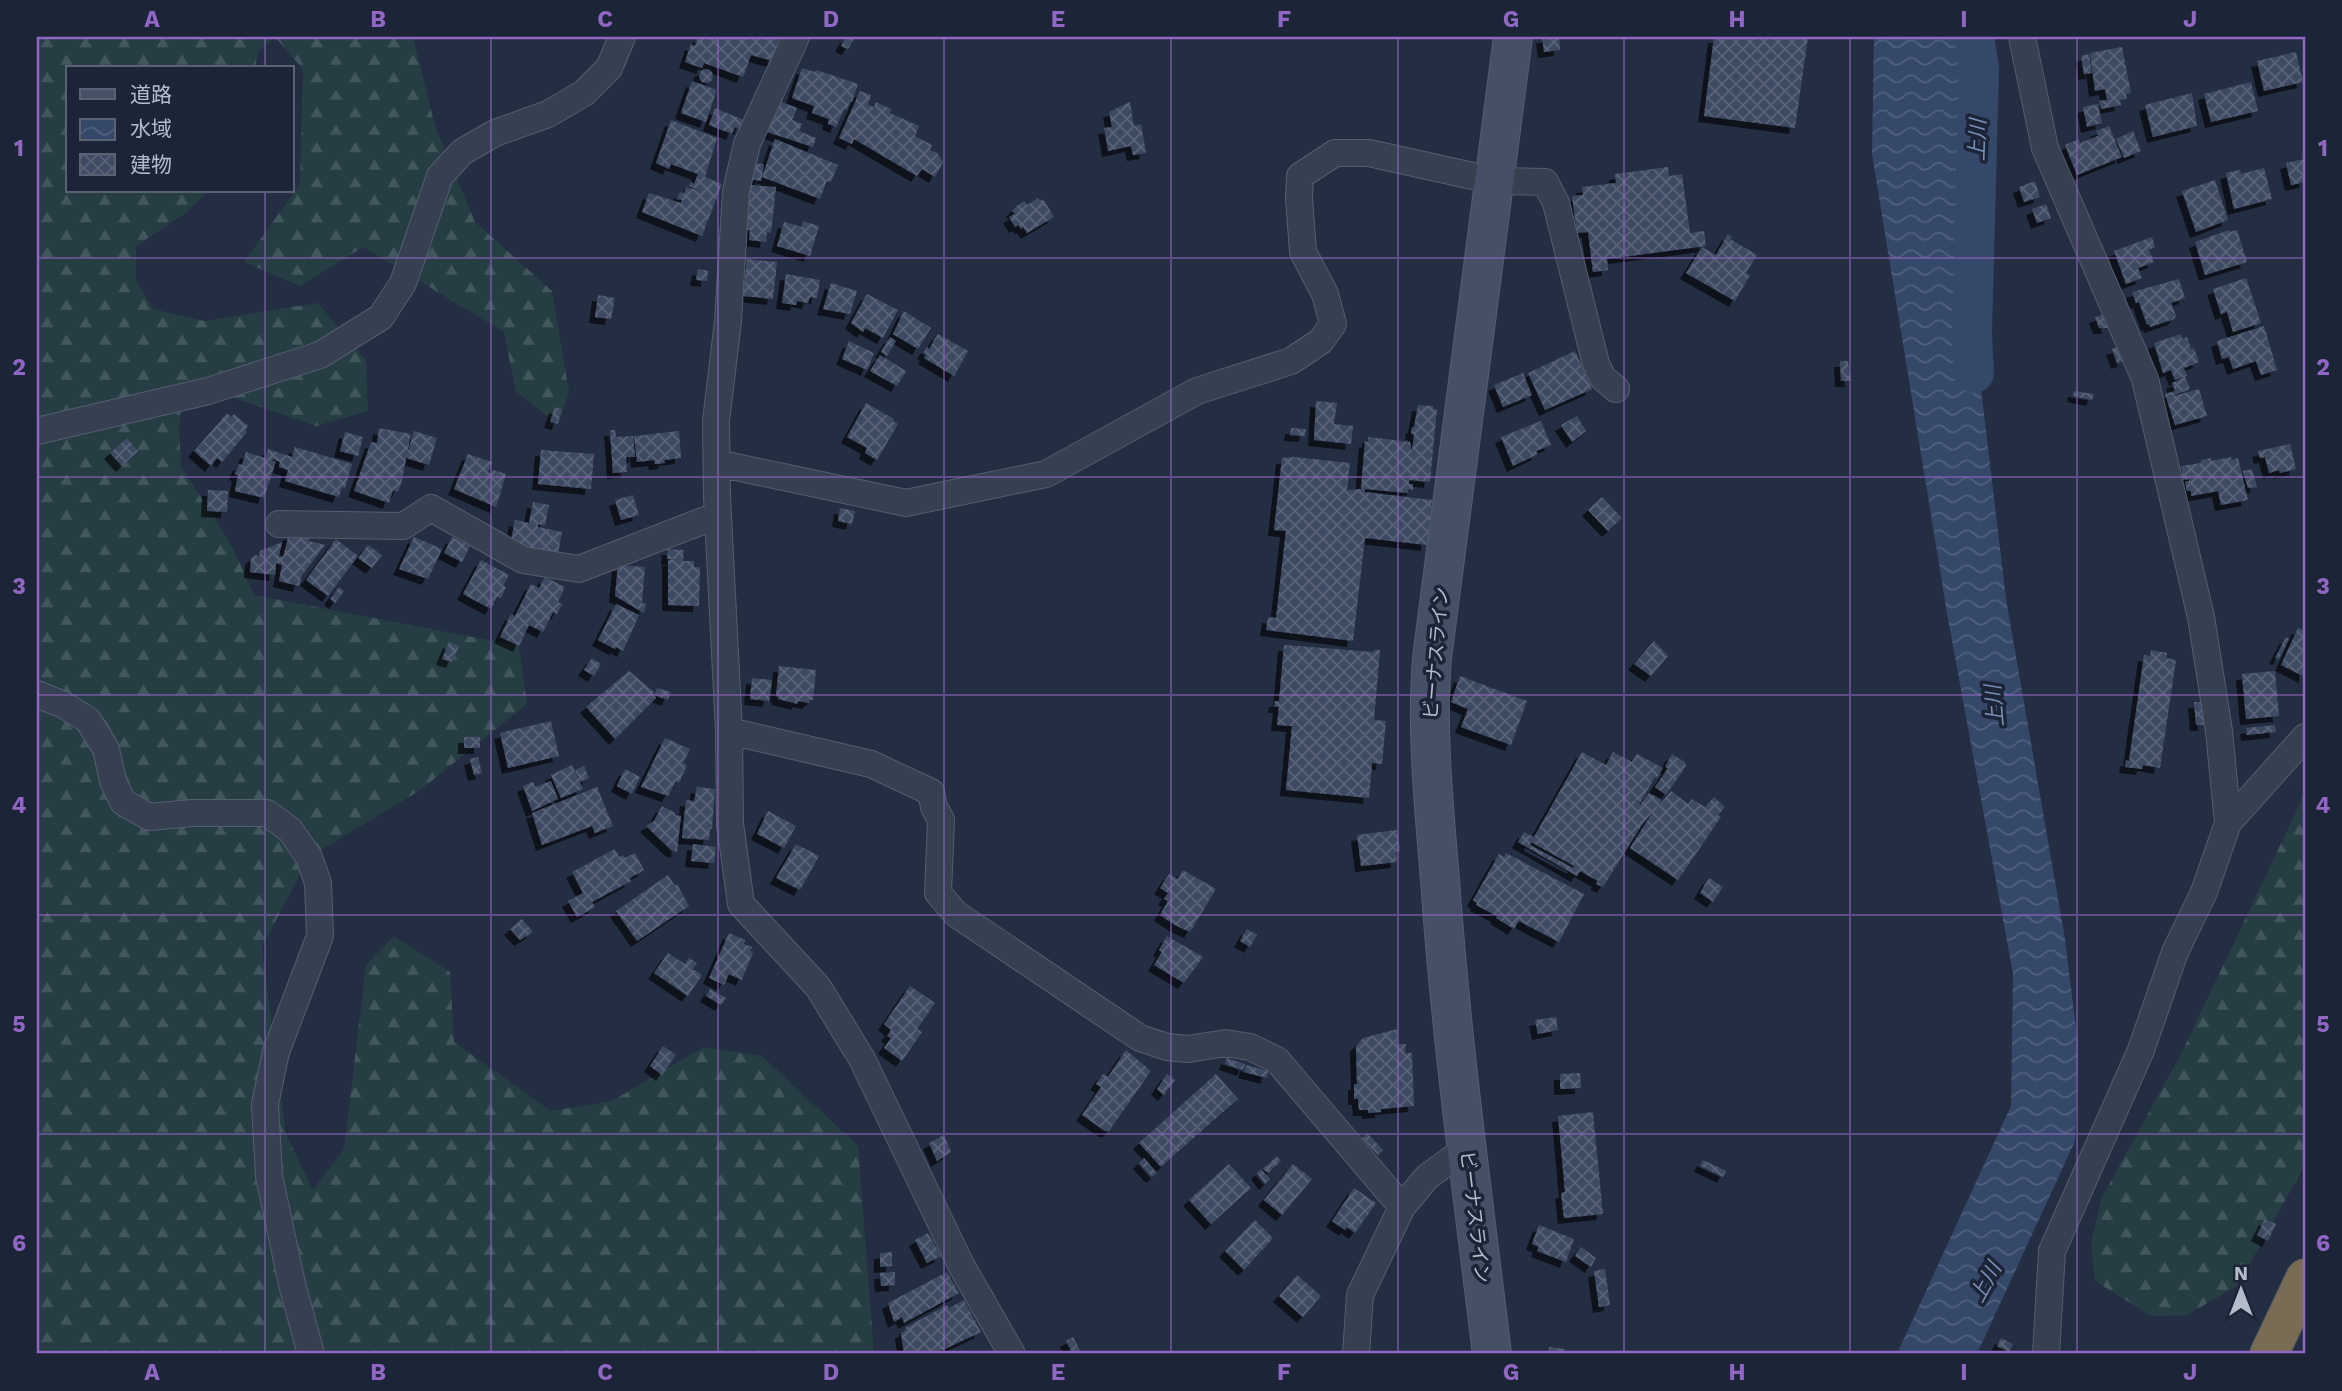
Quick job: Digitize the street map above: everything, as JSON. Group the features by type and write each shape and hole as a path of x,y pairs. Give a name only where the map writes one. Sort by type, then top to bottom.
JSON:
{"highway":[{"path":"2269,1354 2305,1278"}],"main road":[{"name":"ビーナスライン","path":"1492,1354 1444,932 1430,748 1429,697 1435,633 1513,37"}],"street":[{"path":"37,432 208,391 320,355 381,317 402,283 440,176 462,152 495,133 548,114 584,93 609,68 622,37"},
{"path":"796,37 747,144 736,191 728,321 716,421 729,731 730,824 741,904 818,987 862,1059 961,1265 1012,1354"},
{"path":"2022,37 2045,148 2145,379 2202,617 2219,731 2228,823"},
{"path":"717,463 905,503 1046,474 1197,391 1291,361 1321,341 1333,324 1325,294 1303,252 1299,198 1300,176 1335,153 1369,153 1495,181 1545,182 1556,203 1596,364 1603,378 1616,389"},
{"path":"279,524 402,526 432,508 523,560 579,569 718,515"},
{"path":"37,694 64,705 88,720 106,749 113,781 124,802 149,817 193,813 267,813 290,830 309,857 318,883 320,936 275,1052 265,1104 269,1177 292,1284 311,1354"},
{"path":"729,731 871,764 931,792 934,807 941,820 938,893 956,914 1140,1038 1167,1047 1188,1049 1226,1043 1250,1047 1278,1060 1402,1207"},
{"path":"2046,1354 2052,1251 2141,1050 2175,952 2204,892 2228,823 2305,737"},
{"path":"1356,1354 1360,1295 1402,1207 1427,1177 1467,1148"}],"green space":[{"path":"37,37 275,37 258,52 255,66 66,66 66,192 207,192 187,212 136,246 136,280 153,309 204,321 318,303 366,360 368,411 316,426 184,381 179,426 181,466 232,546 254,595 519,646 527,704 419,791 309,857 262,947 286,1134 313,1190 344,1149 366,965 394,936 450,972 454,1042 551,1111 612,1101 704,1047 762,1056 858,1146 874,1354 37,1354"},
{"path":"275,37 413,37 435,126 475,222 552,291 569,392 558,424 516,392 504,332 363,247 300,286 244,262 300,184 303,69"},
{"path":"2305,793 2305,1165 2237,1286 2187,1315 2151,1316 2095,1281 2091,1245 2101,1199 2181,1054"}],"water":[{"path":"1874,37 1975,37 1956,178 2006,599 2065,939 2078,1045 2075,1141 1977,1354 1897,1354 2011,1106 2013,974 1947,613 1872,154"}],"building":[{"path":"698,37 779,37 773,61 751,55 743,77 704,63 702,68 685,62 691,44 695,46"},
{"path":"846,37 855,37 848,49 841,46"},
{"path":"1542,37 1559,37 1560,50 1544,52"},
{"path":"1714,37 1808,37 1795,128 1704,116"},
{"path":"2122,47 2131,93 2126,94 2127,99 2120,100 2121,105 2101,109 2099,101 2107,100 2105,89 2095,91 2090,53"},
{"path":"2296,52 2303,82 2264,91 2257,61"},
{"path":"2089,54 2092,73 2084,74 2081,56"},
{"path":"802,68 858,84 852,102 850,101 847,110 844,109 836,127 828,124 829,119 812,113 814,106 792,98"},
{"path":"706,69 711,71 711,81 706,83 701,81 699,76 701,71"},
{"path":"692,81 717,90 706,122 681,113"},
{"path":"2251,82 2258,111 2211,122 2204,94"},
{"path":"860,91 871,95 868,105 874,107 876,102 891,109 890,113 919,126 915,136 932,145 930,150 937,153 943,162 935,177 922,169 917,176 854,139 852,144 839,138"},
{"path":"2192,93 2197,126 2153,137 2145,105"},
{"path":"777,100 797,108 792,120 802,124 799,131 816,138 813,147 764,131"},
{"path":"1130,102 1134,126 1141,124 1146,153 1133,155 1131,146 1108,151 1104,128 1112,127 1109,112"},
{"path":"2098,104 2102,123 2087,127 2083,107"},
{"path":"715,108 743,120 740,129 735,127 732,134 709,125"},
{"path":"671,120 717,138 705,177 722,184 702,236 642,212 649,193 681,203 682,200 677,199 680,192 684,194 686,187 700,191 689,186 691,182 694,184 698,174 671,164 669,169 656,163"},
{"path":"2109,126 2122,157 2077,175 2065,145 2079,139 2080,143 2098,136 2096,131"},
{"path":"2133,131 2141,151 2124,158 2116,139"},
{"path":"775,139 838,165 831,182 827,181 820,199 762,177"},
{"path":"2305,159 2305,182 2291,185 2286,163"},
{"path":"752,163 764,164 761,181 750,179"},
{"path":"1668,167 1669,176 1682,174 1690,233 1704,231 1706,246 1607,259 1608,270 1593,272 1588,232 1577,233 1572,196 1583,195 1582,187 1616,183 1615,174"},
{"path":"2264,168 2272,199 2234,209 2226,173 2240,170 2241,174"},
{"path":"2215,180 2228,220 2196,232 2182,191"},
{"path":"2035,181 2040,197 2024,202 2019,187"},
{"path":"748,185 776,187 771,233 767,232 766,242 749,240 750,230 744,230"},
{"path":"1038,198 1040,201 1043,199 1054,217 1027,233 1019,225 1015,227 1009,217 1015,214 1012,211 1025,201 1027,205"},
{"path":"2046,204 2051,218 2037,223 2032,209"},
{"path":"803,221 819,226 810,256 777,246 784,222 802,227"},
{"path":"2229,230 2237,230 2247,262 2205,275 2195,242"},
{"path":"1728,234 1732,237 1730,239 1757,255 1746,273 1750,275 1735,301 1686,273 1702,247 1716,255"},
{"path":"2152,237 2155,247 2149,250 2154,262 2138,268 2142,278 2126,284 2114,251"},
{"path":"747,259 777,262 773,299 743,296"},
{"path":"698,269 708,271 707,281 696,280"},
{"path":"786,274 820,280 817,298 810,297 808,303 797,301 796,305 782,303"},
{"path":"2246,278 2261,323 2233,332 2227,312 2221,314 2213,289"},
{"path":"2179,279 2185,298 2171,303 2176,316 2150,327 2132,292"},
{"path":"831,283 857,291 850,314 823,309"},
{"path":"867,294 898,310 883,338 865,328 863,332 851,323"},
{"path":"598,295 615,298 611,319 595,317"},
{"path":"904,311 931,328 918,349 893,334"},
{"path":"2105,314 2108,328 2099,328 2095,317"},
{"path":"2264,326 2277,370 2261,375 2256,361 2233,369 2229,357 2222,359 2217,341"},
{"path":"938,334 968,351 954,376 924,358 926,355 923,353 927,347 929,349"},
{"path":"2181,334 2182,339 2187,337 2199,362 2184,368 2187,376 2175,380 2171,370 2163,373 2154,343"},
{"path":"890,337 896,341 887,356 881,352"},
{"path":"849,341 874,353 867,370 842,359"},
{"path":"2119,347 2124,361 2117,363 2112,349"},
{"path":"1575,351 1592,389 1545,410 1528,373"},
{"path":"880,355 906,371 897,386 870,371"},
{"path":"1840,361 1848,361 1851,381 1841,381"},
{"path":"1523,373 1532,395 1503,407 1494,385"},
{"path":"2185,377 2190,389 2170,397 2199,389 2207,416 2175,425 2165,394 2175,391 2172,383"},
{"path":"2074,391 2094,394 2092,400 2073,396"},
{"path":"1316,401 1337,403 1334,424 1353,426 1351,444 1314,440"},
{"path":"866,403 898,424 877,460 865,453 867,448 847,437"},
{"path":"1418,405 1433,406 1433,409 1437,409 1430,482 1409,480 1409,484 1413,484 1413,490 1408,489 1408,493 1365,489 1365,492 1432,500 1427,545 1365,538 1353,641 1266,630 1268,617 1276,618 1286,531 1274,530 1282,458 1350,463 1347,490 1361,489 1365,441 1368,442 1368,437 1410,442 1412,452 1414,434 1411,434"},
{"path":"555,407 562,409 558,424 550,422"},
{"path":"227,413 231,417 234,414 248,426 245,430 247,432 222,462 217,458 211,466 194,451"},
{"path":"1577,416 1586,431 1572,442 1561,425"},
{"path":"1541,421 1551,445 1513,466 1501,437"},
{"path":"379,428 411,434 402,480 398,492 393,490 389,503 354,491 371,442 377,443"},
{"path":"1291,428 1306,429 1305,436 1290,435"},
{"path":"610,430 615,430 616,437 633,436 635,457 626,457 627,472 613,473"},
{"path":"414,431 437,438 429,465 406,458"},
{"path":"679,431 681,458 655,464 654,460 637,462 634,436"},
{"path":"345,432 363,437 358,456 340,451"},
{"path":"127,438 138,451 122,466 110,453"},
{"path":"2290,444 2296,469 2269,473 2265,457 2260,458 2258,451"},
{"path":"295,447 352,464 345,488 342,487 339,497 285,481 288,470 279,467 280,462 273,459 272,461 276,461 264,498 235,491 238,475 235,474 239,464 242,465 246,452 265,458 268,449 292,457"},
{"path":"541,450 594,454 591,489 538,484"},
{"path":"468,454 492,462 488,472 492,473 493,470 506,474 496,507 454,489"},
{"path":"2231,457 2232,460 2238,458 2248,500 2221,505 2218,491 2191,496 2185,482 2189,479 2183,480 2181,466 2201,463 2201,460 2211,458 2211,461"},
{"path":"2252,469 2257,487 2248,488 2243,471"},
{"path":"208,490 228,491 227,512 207,511"},
{"path":"633,495 639,515 621,520 615,500"},
{"path":"1602,497 1622,518 1608,531 1588,510"},
{"path":"533,502 549,505 545,526 538,524 538,527 562,532 558,554 510,545 515,520 529,523"},
{"path":"840,508 855,511 852,524 838,521"},
{"path":"289,534 310,535 309,541 325,545 302,575 299,586 279,581 282,565 276,563 275,575 250,572 251,559 255,555 259,556 260,551 282,542 279,556 283,557"},
{"path":"414,537 442,549 428,579 399,569"},
{"path":"452,537 470,546 462,562 444,553"},
{"path":"336,539 358,556 328,596 306,580"},
{"path":"368,545 382,555 372,568 358,558"},
{"path":"668,549 684,550 683,561 694,561 694,567 700,567 699,606 668,605 668,560 677,560 667,559"},
{"path":"481,560 509,575 501,598 498,596 491,609 463,594"},
{"path":"618,565 645,567 642,603 646,604 644,613 615,596"},
{"path":"545,577 565,587 558,602 562,604 557,614 553,612 543,632 529,625 519,646 500,637 511,614 515,616 531,584 539,588"},
{"path":"339,587 344,591 335,603 330,599"},
{"path":"616,604 639,615 623,651 598,640"},
{"path":"2298,628 2305,631 2305,677 2281,665"},
{"path":"2286,637 2289,639 2279,659 2275,658"},
{"path":"1654,641 1668,656 1651,676 1634,664"},
{"path":"449,642 459,646 452,662 442,659"},
{"path":"1284,645 1374,652 1380,650 1374,720 1386,721 1382,764 1372,763 1369,798 1286,790 1292,726 1277,725 1279,707 1274,707 1275,701 1279,701"},
{"path":"2151,650 2167,653 2166,658 2176,660 2160,768 2143,765 2142,769 2125,767 2126,760 2129,761 2144,655 2150,656"},
{"path":"592,658 601,664 594,676 584,670"},
{"path":"779,666 816,670 813,700 809,703 798,701 798,704 778,699"},
{"path":"629,671 654,692 656,698 615,739 586,707"},
{"path":"2275,671 2279,716 2246,719 2242,674"},
{"path":"1460,676 1527,701 1511,745 1461,727 1468,709 1451,702"},
{"path":"752,678 772,680 769,701 750,699"},
{"path":"657,688 671,692 668,700 654,695"},
{"path":"2194,702 2202,702 2204,725 2196,725"},
{"path":"551,721 559,756 508,768 500,733"},
{"path":"2275,725 2276,732 2247,735 2246,728"},
{"path":"464,737 480,737 480,748 464,748"},
{"path":"665,738 690,749 683,763 687,765 679,783 676,781 668,796 641,787"},
{"path":"1582,752 1606,765 1613,752 1632,762 1637,754 1663,768 1640,803 1630,797 1640,804 1639,806 1649,793 1662,800 1655,810 1671,791 1688,804 1692,799 1705,807 1714,797 1725,807 1678,880 1630,848 1654,810 1603,887 1580,871 1577,876 1518,842 1524,832 1534,837","holes":["1531,842 1574,866 1573,868 1530,845"]},
{"path":"1672,754 1685,762 1686,766 1666,795 1655,787 1668,768 1665,767"},
{"path":"478,757 482,773 474,775 470,759"},
{"path":"572,765 583,789 561,798 551,775"},
{"path":"584,766 589,778 580,782 575,770"},
{"path":"625,769 640,777 632,794 617,786"},
{"path":"551,781 558,799 532,811 523,786 533,782 535,787"},
{"path":"597,787 613,826 595,833 592,826 542,845 532,813"},
{"path":"697,787 715,789 709,840 682,838 686,800 694,801"},
{"path":"662,806 681,816 677,852 671,850 646,826 654,821"},
{"path":"768,811 796,826 784,848 757,834"},
{"path":"1397,830 1400,851 1396,852 1397,862 1361,866 1357,835"},
{"path":"693,844 716,847 714,863 691,861"},
{"path":"796,844 819,856 800,890 776,878"},
{"path":"615,849 619,857 623,855 625,858 635,853 644,870 630,878 631,881 592,902 595,907 577,917 568,901 583,893 572,872"},
{"path":"1506,853 1584,894 1559,942 1519,921 1514,929 1476,905 1473,900 1499,854 1504,857"},
{"path":"1183,870 1216,889 1190,932 1160,915 1168,901 1164,899 1168,893 1160,888 1169,874 1178,879"},
{"path":"668,875 675,886 677,884 689,906 637,941 616,911"},
{"path":"1709,878 1723,887 1713,902 1700,893"},
{"path":"522,919 533,932 520,940 510,929"},
{"path":"1247,929 1257,935 1250,947 1240,941"},
{"path":"729,933 745,940 744,944 752,947 750,951 753,952 742,980 729,974 724,985 709,978"},
{"path":"1167,936 1203,957 1184,983 1154,965"},
{"path":"668,953 685,964 689,958 697,963 693,969 702,975 688,996 654,973"},
{"path":"910,986 935,1003 917,1029 922,1032 902,1061 884,1048 891,1038 887,1036 891,1030 884,1024"},
{"path":"710,989 726,998 721,1005 706,996"},
{"path":"1556,1017 1558,1030 1538,1034 1535,1020"},
{"path":"1397,1029 1398,1044 1406,1044 1405,1053 1412,1053 1414,1106 1368,1113 1368,1110 1359,1110 1358,1099 1354,1099 1354,1084 1357,1084 1356,1046 1363,1038"},
{"path":"663,1046 676,1055 662,1075 650,1066"},
{"path":"1126,1050 1151,1071 1109,1131 1105,1131 1082,1115 1101,1087 1096,1084 1103,1074 1108,1077"},
{"path":"1227,1058 1245,1064 1243,1070 1225,1064"},
{"path":"1246,1065 1268,1071 1267,1078 1244,1072"},
{"path":"1580,1073 1581,1088 1560,1089 1560,1074"},
{"path":"1167,1074 1175,1080 1164,1095 1157,1089"},
{"path":"1216,1074 1238,1099 1161,1167 1139,1143"},
{"path":"1593,1112 1603,1214 1564,1218 1561,1193 1565,1192 1558,1116"},
{"path":"1367,1133 1383,1150 1378,1155 1362,1138"},
{"path":"944,1135 951,1152 937,1161 929,1143"},
{"path":"1277,1156 1281,1161 1268,1173 1263,1169"},
{"path":"1144,1158 1157,1173 1152,1177 1139,1163"},
{"path":"1703,1160 1726,1171 1723,1177 1700,1166"},
{"path":"1229,1164 1251,1188 1211,1224 1189,1200"},
{"path":"1293,1164 1312,1179 1282,1215 1264,1200"},
{"path":"1261,1169 1270,1179 1265,1184 1257,1173"},
{"path":"1354,1188 1376,1203 1355,1233 1332,1221"},
{"path":"2265,1219 2276,1224 2268,1241 2257,1235"},
{"path":"1255,1220 1273,1238 1244,1270 1225,1251"},
{"path":"1539,1225 1574,1239 1566,1262 1537,1251 1539,1247 1532,1244"},
{"path":"928,1233 941,1256 927,1263 915,1240"},
{"path":"1581,1247 1596,1258 1591,1267 1575,1256"},
{"path":"892,1252 892,1266 880,1267 880,1253"},
{"path":"1605,1269 1610,1305 1599,1307 1594,1271"},
{"path":"895,1272 895,1285 881,1286 880,1273"},
{"path":"947,1272 959,1293 904,1323 902,1317 894,1322 888,1303"},
{"path":"1297,1275 1321,1296 1303,1317 1279,1296"},
{"path":"964,1300 981,1332 934,1354 904,1354 901,1333 905,1328 947,1305 949,1308"},
{"path":"1073,1337 1080,1350 1073,1354 1066,1341"},
{"path":"2001,1338 2013,1344 2009,1352 1997,1346"},
{"path":"1549,1347 1565,1349 1565,1352 1588,1354 1548,1354"}],"waterway":[{"name":"上川","path":"1974,37 1979,68 1972,334 1974,373"}]}
